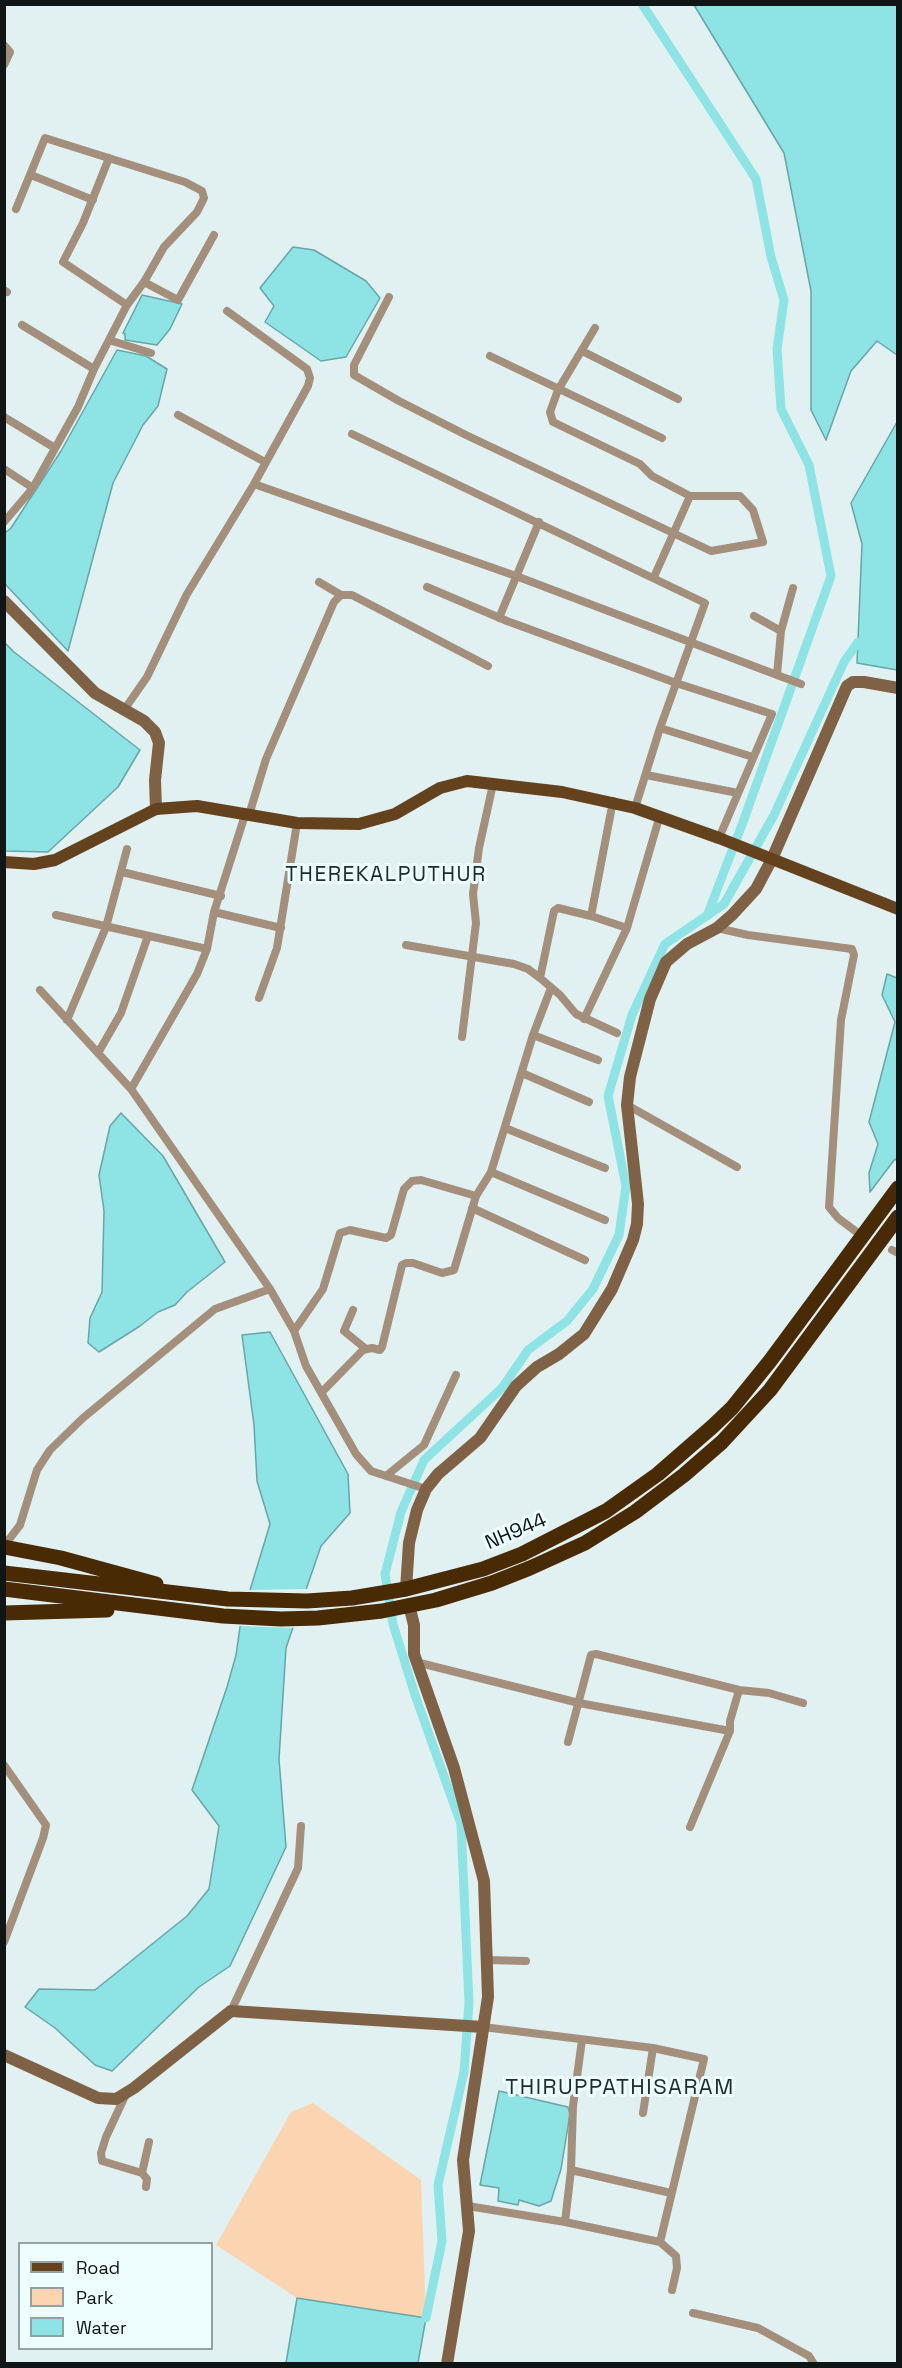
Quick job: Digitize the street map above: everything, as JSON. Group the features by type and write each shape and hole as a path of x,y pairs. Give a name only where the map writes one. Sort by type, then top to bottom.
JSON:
{"highway":[{"name":"NH944","path":"4,1573 210,1598 244,1601 307,1601 402,1590 483,1569 548,1542 606,1511 658,1474 712,1427 748,1389 897,1188"},
{"name":"NH944","path":"4,1589 207,1614 259,1618 307,1618 382,1611 492,1583 559,1555 610,1528 684,1475 738,1426 770,1390 897,1217"},
{"path":"4,1547 130,1575 188,1595"},
{"path":"4,1613 64,1610 173,1610"}],"main road":[{"path":"4,862 34,864 55,860 156,809 197,806 297,823 359,824 395,814 440,788 467,782 562,792 613,801 660,815 897,909"}],"street":[{"path":"4,45 10,50 10,54 4,65"},
{"path":"4,522 33,488 78,407 94,369 127,305 164,248 197,212 204,198 202,190 185,182 45,138 16,208"},
{"path":"109,158 93,200 63,262 127,305"},
{"path":"31,175 93,200"},
{"path":"144,282 178,300 214,235"},
{"path":"389,297 354,365 354,375 466,435 711,551 763,542 753,510 740,496 690,496 652,477 640,464 553,423 550,412 558,390 595,328"},
{"path":"124,710 147,676 187,594 254,484 308,386 307,369 227,311"},
{"path":"22,325 94,369"},
{"path":"109,340 151,353"},
{"path":"582,351 678,399"},
{"path":"490,356 662,438"},
{"path":"178,415 265,462"},
{"path":"4,417 55,448"},
{"path":"352,434 705,603 660,728 635,808"},
{"path":"4,470 33,488"},
{"path":"254,484 516,576 801,684"},
{"path":"654,577 690,496"},
{"path":"499,618 539,522"},
{"path":"319,582 341,595 352,596 488,666"},
{"path":"427,587 499,618 676,683 772,714 738,793 723,840"},
{"path":"777,675 781,631 793,588"},
{"path":"131,1089 197,974 207,949 214,912 266,759 334,602 341,595"},
{"path":"4,602 94,693 144,721 155,732 159,743 155,780 156,809"},
{"path":"754,616 781,631"},
{"path":"402,1590 421,1488 480,1438 516,1386 537,1366 559,1354 584,1334 612,1289 633,1240 638,1204 627,1105 630,1077 650,999 666,962 687,944 717,928 756,889 768,857 847,686 853,682 864,682 897,688"},
{"path":"660,728 753,757"},
{"path":"646,775 738,793"},
{"path":"462,1037 476,923 473,894 479,848 493,784"},
{"path":"591,915 613,801"},
{"path":"584,1018 627,928 660,815"},
{"path":"259,998 268,976 281,928 297,823"},
{"path":"68,1020 106,927 127,849"},
{"path":"122,873 221,896"},
{"path":"540,978 554,911 558,908 591,915 627,928"},
{"path":"214,912 281,928"},
{"path":"56,915 207,949"},
{"path":"717,928 748,935 852,949 854,955 841,1020 829,1207 838,1218 862,1236"},
{"path":"98,1053 121,1013 148,936"},
{"path":"406,945 514,964 528,969 560,995 576,1014 617,1033"},
{"path":"353,1310 344,1332 366,1349 380,1350 402,1265 413,1263 442,1273 454,1270 476,1196 491,1172 533,1035 551,988"},
{"path":"40,990 131,1089 270,1289 294,1331 306,1366 356,1454 371,1471 421,1488"},
{"path":"533,1035 598,1060"},
{"path":"522,1073 589,1102"},
{"path":"627,1105 737,1167"},
{"path":"505,1128 604,1168"},
{"path":"491,1172 605,1220"},
{"path":"294,1331 323,1289 340,1233 350,1230 386,1238 391,1235 404,1189 412,1181 421,1180 476,1196"},
{"path":"472,1208 585,1260"},
{"path":"4,1547 20,1525 37,1470 50,1450 83,1418 215,1309 270,1289"},
{"path":"322,1392 366,1349"},
{"path":"386,1476 424,1445 456,1375"},
{"path":"405,1606 414,1625 416,1662 454,1768 484,1881 488,1997 480,2027 463,2160 469,2231 447,2364"},
{"path":"568,1742 591,1655 596,1654 739,1690 769,1693 803,1703"},
{"path":"416,1662 579,1703 730,1731"},
{"path":"690,1827 730,1731 730,1721 739,1690"},
{"path":"4,1765 46,1825 4,1942"},
{"path":"4,2055 98,2098 116,2099 126,2094 231,2011 298,1868 301,1826"},
{"path":"487,1960 526,1961"},
{"path":"231,2011 480,2027 654,2048 704,2059 660,2242"},
{"path":"565,2222 571,2170 573,2106 582,2040"},
{"path":"644,2114 654,2048"},
{"path":"126,2094 101,2153 102,2161 142,2173 147,2179 146,2187"},
{"path":"142,2173 149,2142"},
{"path":"571,2170 671,2193"},
{"path":"468,2206 565,2222 660,2242 676,2256 672,2290"},
{"path":"693,2313 758,2328 809,2356 814,2364"}],"green space":[{"path":"313,2103 421,2180 426,2318 297,2298 216,2245 291,2112"}],"water":[{"path":"694,5 897,5 897,355 877,341 851,371 826,440 811,410 811,291 784,153"},
{"path":"293,247 314,250 366,281 380,298 346,357 321,361 265,322 274,306 260,288"},
{"path":"142,295 182,304 170,329 157,345 125,340 123,333"},
{"path":"117,350 146,356 167,369 158,406 143,425 113,483 68,651 5,584 5,533 11,528 61,451"},
{"path":"897,422 897,670 857,663 862,544 851,503"},
{"path":"4,642 140,750 118,787 48,852 5,851"},
{"path":"887,974 897,978 897,1161 895,1159 870,1192 869,1173 878,1144 869,1122 895,1022 882,995"},
{"path":"121,1113 163,1156 225,1262 187,1292 175,1305 158,1312 99,1352 88,1343 90,1318 102,1292 104,1211 99,1175 110,1126"},
{"path":"270,1332 348,1474 350,1513 321,1546 286,1648 279,1759 286,1847 230,1966 199,1987 112,2071 95,2065 55,2028 25,2007 39,1989 95,1990 187,1916 209,1889 219,1826 192,1790 227,1687 236,1655 241,1620 270,1524 257,1481 254,1425 242,1335"},
{"path":"499,2091 568,2107 570,2114 561,2169 551,2201 539,2206 519,2200 518,2205 498,2201 499,2188 480,2185"},
{"path":"297,2298 426,2318 418,2363 286,2363"}],"pier":[{"path":"308,1589 296,1628 237,1626 247,1590"}],"waterway":[{"path":"642,4 756,179 771,257 784,300 777,349 781,409 809,465 831,576 707,916"},
{"path":"426,2318 442,2241 438,2185 464,2072 469,2003 461,1824 415,1695 393,1624 385,1574 401,1512 424,1460 502,1388 528,1350 567,1321 593,1289 619,1235 626,1186 608,1096 632,1015 665,944 724,904 774,815 844,662 858,642"}],"district":[{"name":"THEREKALPUTHUR","path":"386,875"},
{"name":"THIRUPPATHISARAM","path":"620,2088"}]}
